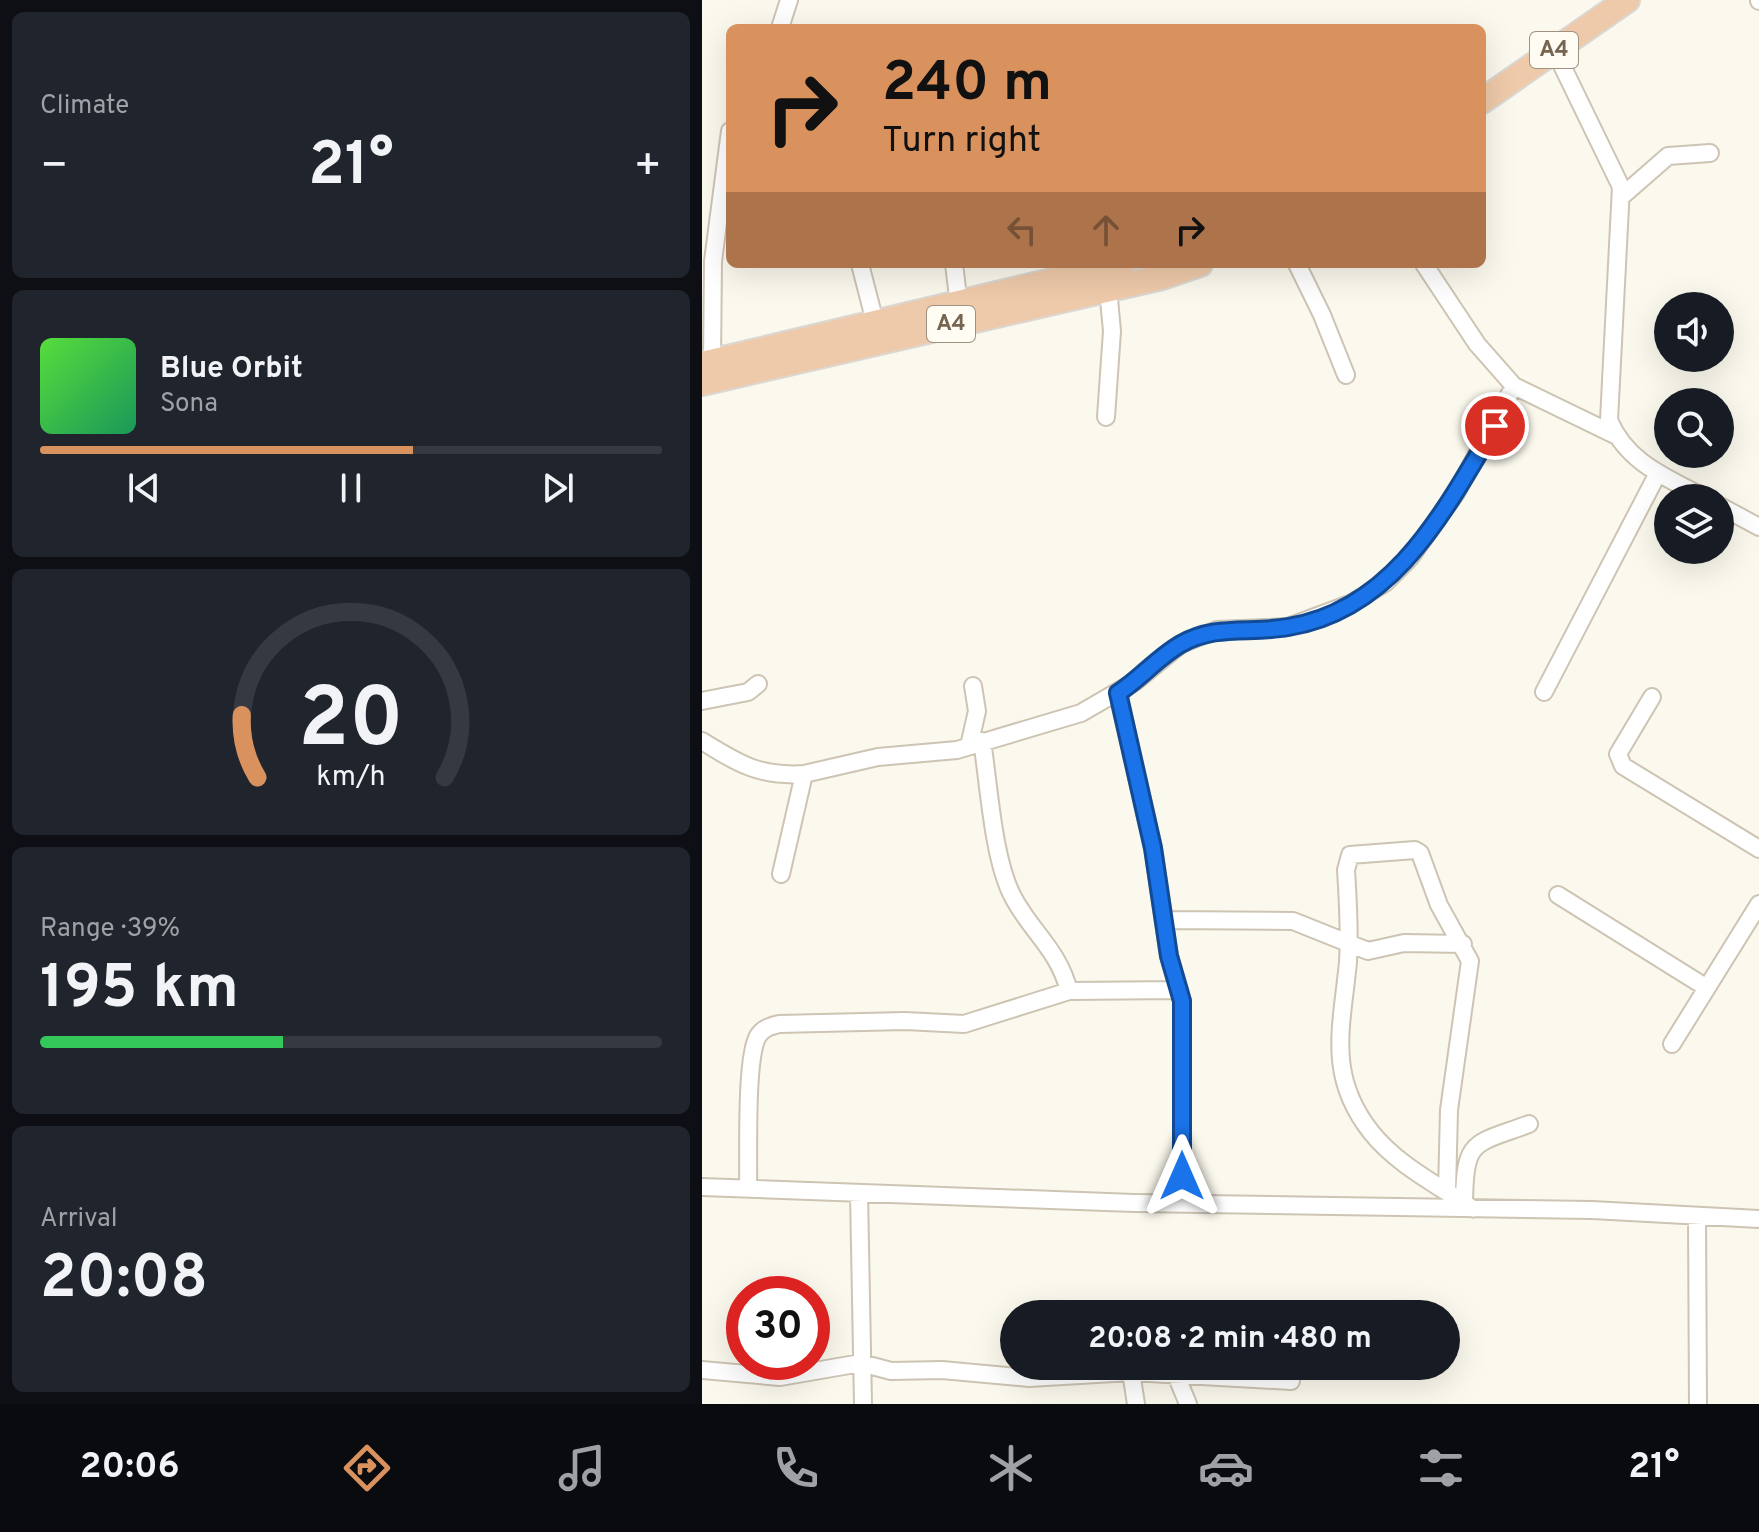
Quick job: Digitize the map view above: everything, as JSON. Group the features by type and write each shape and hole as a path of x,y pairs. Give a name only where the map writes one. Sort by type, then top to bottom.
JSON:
{"highway":[{"name":"A4","path":"1486,78 1599,0"},
{"name":"A4","path":"1486,98 1627,0"},
{"name":"A4","path":"705,370 875,322 959,305 1107,268"},
{"name":"A4","path":"705,370 1108,289 1185,268"}],"street":[{"path":"781,24 789,0"},
{"path":"1554,49 1611,161 1621,197 1609,420 1615,435 1639,463 1679,484"},
{"path":"1621,197 1668,156 1710,153"},
{"path":"705,370 713,261 726,162"},
{"path":"861,268 875,322"},
{"path":"954,268 959,305"},
{"path":"1299,268 1346,375"},
{"path":"1427,268 1477,344 1514,386 1615,435"},
{"path":"1106,417 1112,331 1108,289"},
{"path":"702,741 738,763 767,774 804,774 878,757 928,755 1081,713 1118,693 1181,644 1217,630 1288,627 1316,619 1385,583 1410,558 1456,493 1514,386"},
{"path":"1544,692 1658,473"},
{"path":"1734,514 1759,527"},
{"path":"702,701 748,692 758,684"},
{"path":"973,686 977,711 975,744 1004,876 1019,906 1055,954 1069,991"},
{"path":"1118,693 1153,848 1183,1011 1182,1203"},
{"path":"1652,697 1618,754 1623,766 1759,849"},
{"path":"781,874 804,774"},
{"path":"1447,1191 1449,1110 1470,961 1439,905 1423,858 1415,850 1350,855 1346,870 1348,940 1338,1049 1343,1080 1370,1131 1399,1160 1468,1206"},
{"path":"1558,895 1707,988"},
{"path":"1672,1044 1759,904"},
{"path":"1164,920 1293,921 1348,940 1368,951 1404,943 1463,944"},
{"path":"748,1189 752,1059 757,1037 765,1028 779,1024 905,1021 964,1024 1069,991 1179,990"},
{"path":"1468,1206 1468,1153 1478,1143 1529,1124"},
{"path":"702,1187 1182,1203 1468,1206 1759,1219"},
{"path":"859,1193 863,1404"},
{"path":"1697,1216 1698,1404"},
{"path":"702,1370 780,1377 861,1363 891,1371 942,1370 1000,1375"},
{"path":"1132,1380 1136,1404"},
{"path":"1178,1380 1188,1404"},
{"path":"1272,1380 1291,1381"}],"route":[{"path":"1182,1176 1182,1001 1169,956 1153,848 1118,693 1181,644 1217,630 1288,627 1316,619 1350,604 1385,583 1410,558 1456,493 1495,426"}]}
